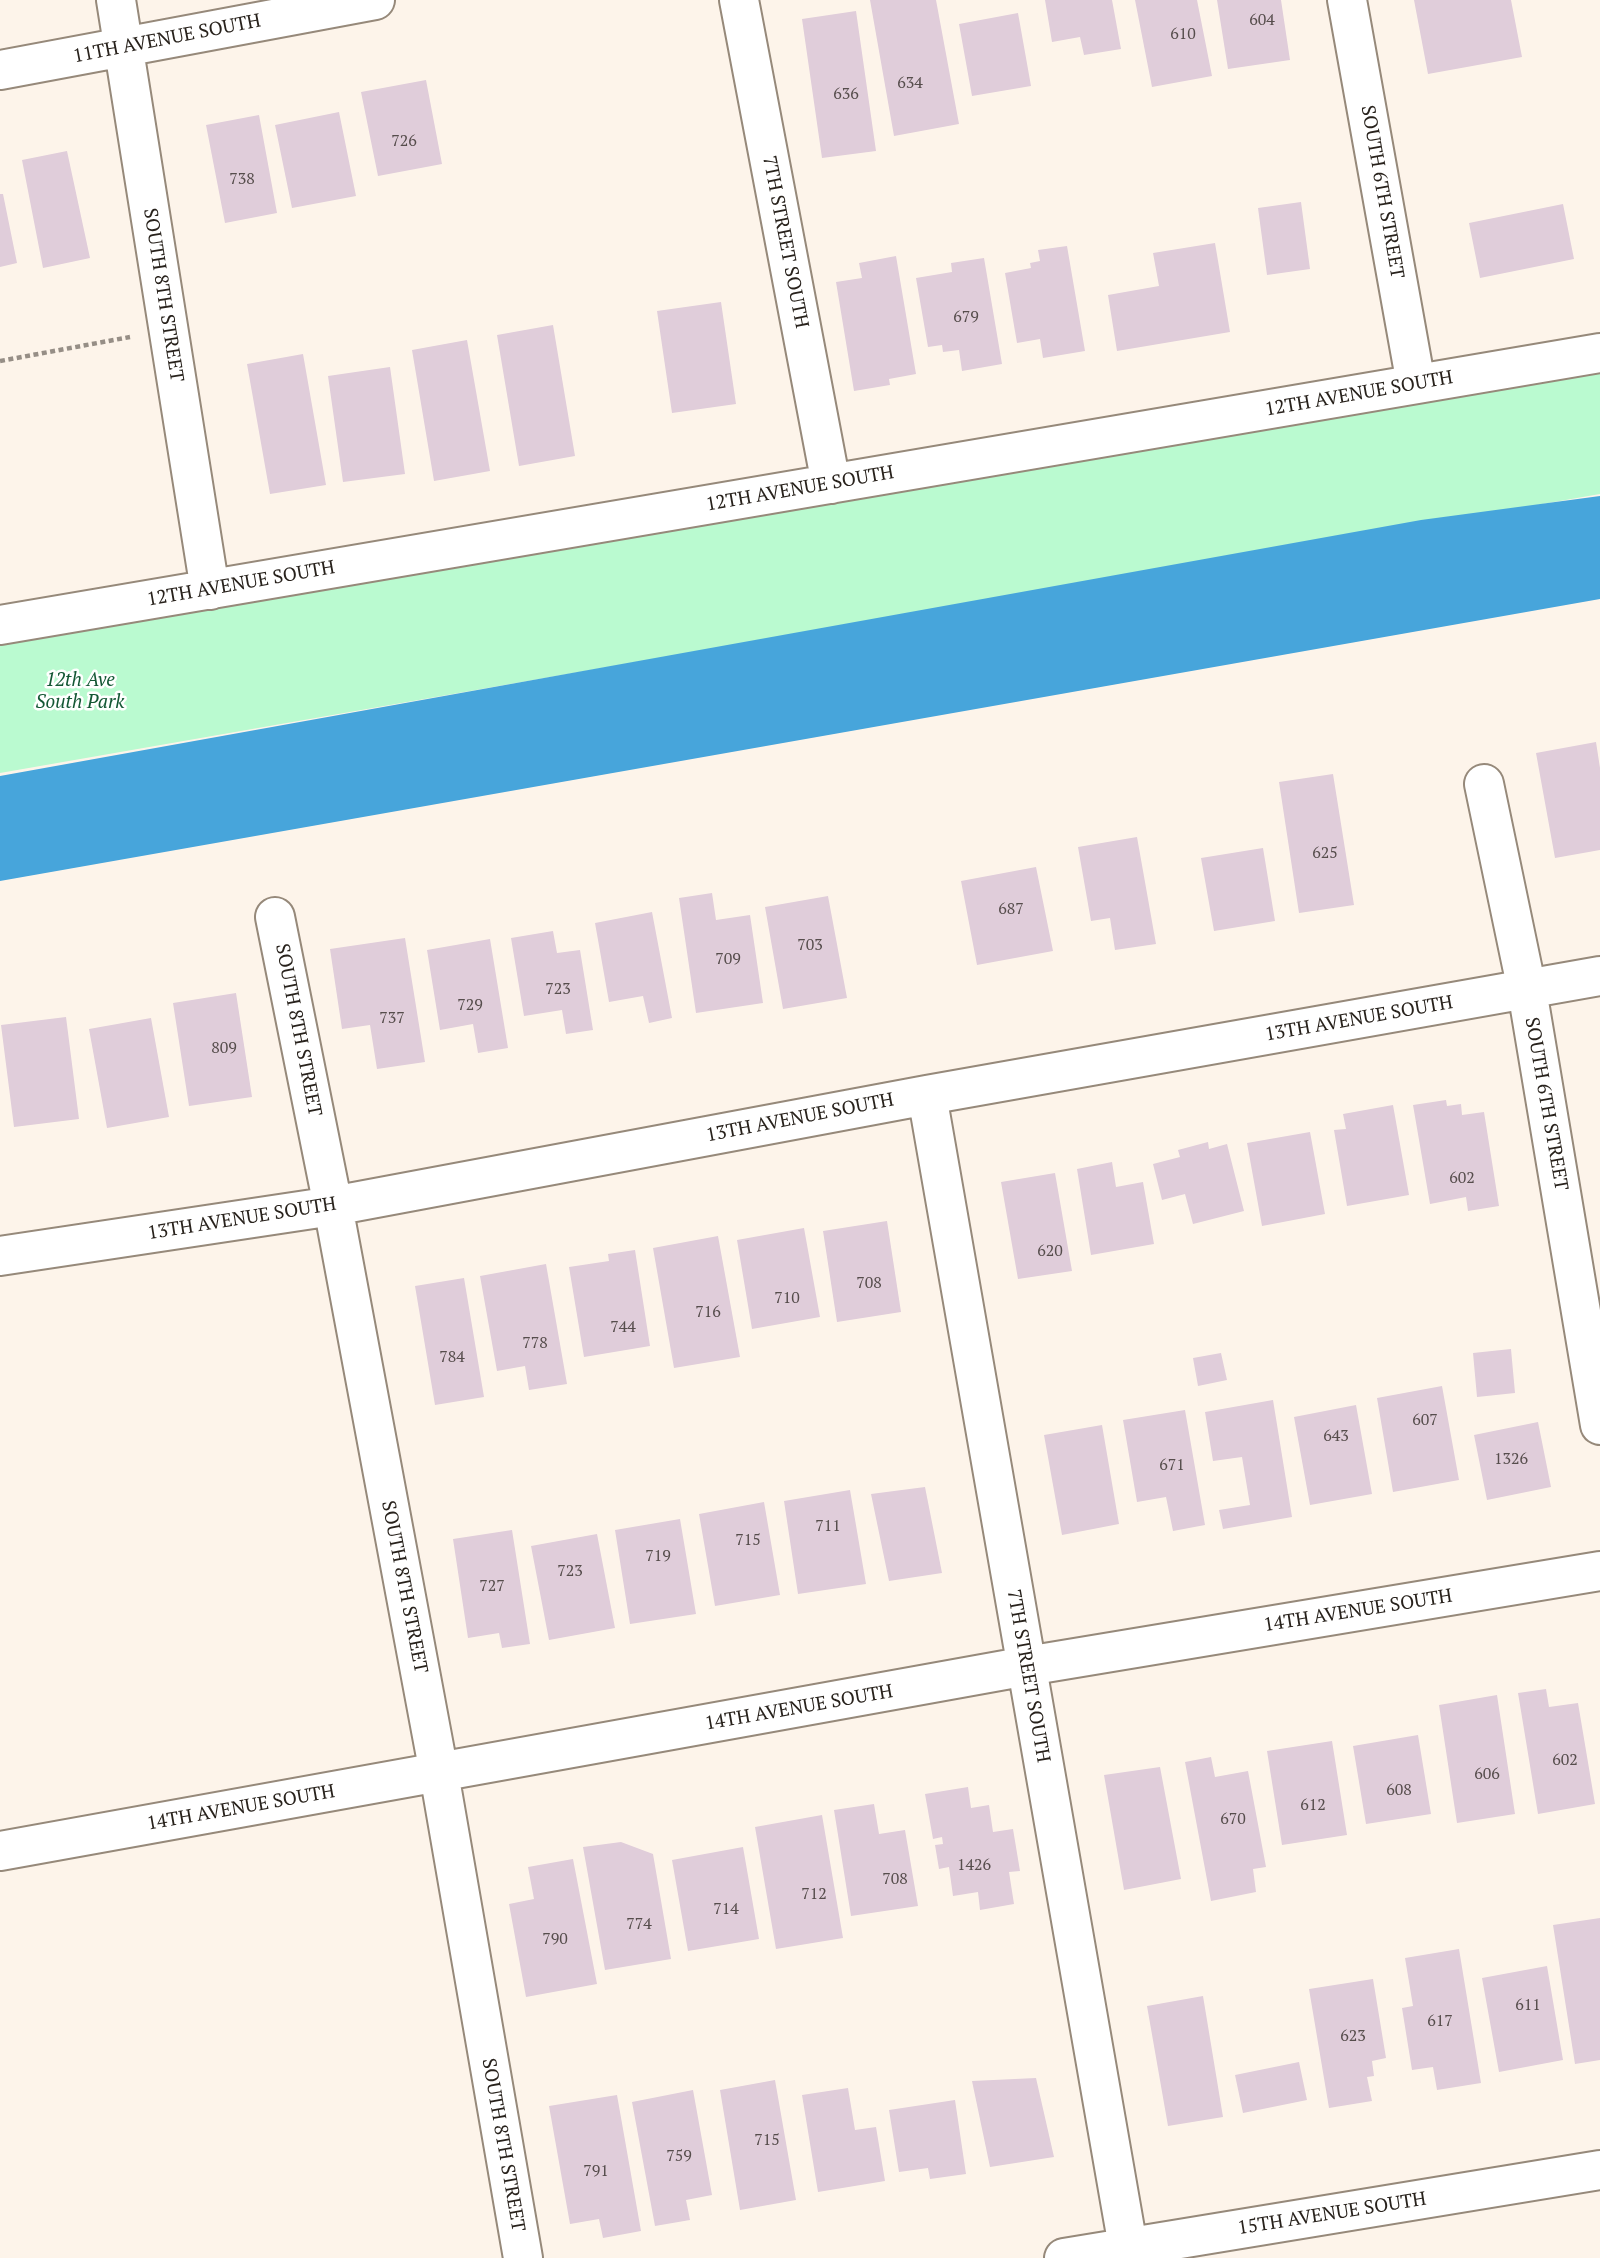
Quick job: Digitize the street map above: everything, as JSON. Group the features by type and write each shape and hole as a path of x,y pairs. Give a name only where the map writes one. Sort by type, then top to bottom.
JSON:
{"street":[{"name":"SOUTH 8TH STREET","path":"116,0 210,590"},
{"name":"11TH AVENUE SOUTH","path":"0,70 375,0"},
{"name":"7TH STREET SOUTH","path":"739,0 831,484"},
{"name":"SOUTH 6TH STREET","path":"1347,0 1416,384"},
{"name":"12TH AVENUE SOUTH","path":"0,625 1600,353"},
{"name":"SOUTH 6TH STREET","path":"1484,784 1527,990 1600,1425"},
{"name":"SOUTH 8TH STREET","path":"275,917 333,1206 439,1773 523,2258"},
{"name":"13TH AVENUE SOUTH","path":"0,1256 333,1206 927,1095 1600,976"},
{"name":"7TH STREET SOUTH","path":"927,1095 1129,2252"},
{"name":"14TH AVENUE SOUTH","path":"0,1851 1027,1666 1600,1571"},
{"name":"15TH AVENUE SOUTH","path":"1064,2258 1129,2252 1600,2170"}],"path":[{"path":"0,361 169,330"}],"green space":[{"name":"12th Ave South Park","path":"1600,363 1600,494 0,773 0,637"}],"water":[{"path":"1600,496 1600,599 0,881 0,776 1421,520"}],"building":[{"path":"870,0 936,0 959,124 894,136"},
{"path":"1045,0 1112,0 1121,49 1084,55 1080,37 1052,42"},
{"path":"1135,0 1197,0 1212,76 1152,87"},
{"path":"1217,0 1281,0 1290,60 1228,69"},
{"path":"1414,0 1511,0 1522,57 1428,74"},
{"path":"856,11 876,151 822,158 802,19"},
{"path":"1018,13 1031,86 972,96 959,24"},
{"path":"426,80 442,164 378,176 361,92"},
{"path":"339,112 356,196 292,208 275,125"},
{"path":"259,115 277,213 225,223 206,125"},
{"path":"67,151 90,258 43,268 22,160"},
{"path":"0,194 3,194 17,263 0,267"},
{"path":"1301,202 1310,269 1267,275 1258,208"},
{"path":"1563,204 1574,259 1480,278 1469,223"},
{"path":"1215,243 1230,332 1117,351 1108,295 1159,286 1153,253"},
{"path":"1067,246 1085,351 1043,358 1040,339 1017,343 1005,273 1031,268 1030,263 1040,261 1038,250"},
{"path":"896,256 916,374 889,379 890,385 854,391 836,282 862,278 859,263"},
{"path":"984,258 1002,364 962,371 959,350 943,352 942,345 928,347 916,278 952,272 951,263"},
{"path":"721,302 736,404 672,413 657,311"},
{"path":"553,325 575,456 519,466 497,335"},
{"path":"467,340 490,471 434,481 412,350"},
{"path":"303,354 326,485 270,494 247,364"},
{"path":"390,367 405,474 343,482 328,376"},
{"path":"1596,742 1600,768 1600,850 1555,858 1536,753"},
{"path":"1333,774 1354,905 1299,913 1279,782"},
{"path":"1137,837 1156,944 1115,950 1110,918 1091,921 1078,847"},
{"path":"1263,848 1275,921 1214,931 1201,858"},
{"path":"1036,867 1053,951 977,965 961,881"},
{"path":"712,893 716,920 750,915 763,1003 696,1013 679,898"},
{"path":"828,896 847,998 783,1009 765,907"},
{"path":"652,912 672,1018 649,1023 643,996 609,1002 595,923"},
{"path":"553,931 557,953 580,950 593,1030 566,1034 562,1010 524,1016 511,938"},
{"path":"405,938 425,1062 377,1069 370,1025 342,1029 330,949"},
{"path":"490,939 508,1048 478,1053 473,1024 440,1030 427,950"},
{"path":"236,993 252,1097 189,1106 173,1003"},
{"path":"66,1017 79,1119 14,1127 1,1025"},
{"path":"151,1018 169,1117 107,1128 89,1029"},
{"path":"1446,1100 1447,1106 1461,1104 1462,1115 1484,1112 1499,1206 1468,1211 1466,1197 1430,1204 1413,1105"},
{"path":"1393,1105 1409,1195 1347,1206 1334,1130 1346,1129 1343,1114"},
{"path":"1310,1132 1325,1214 1262,1226 1247,1143"},
{"path":"1208,1142 1209,1149 1227,1144 1244,1211 1193,1224 1185,1194 1162,1200 1153,1164 1180,1157 1178,1150"},
{"path":"1112,1162 1116,1187 1143,1182 1154,1244 1091,1255 1077,1169"},
{"path":"1055,1173 1072,1271 1018,1279 1001,1182"},
{"path":"887,1221 901,1312 837,1322 823,1231"},
{"path":"804,1228 820,1317 752,1329 737,1240"},
{"path":"718,1236 740,1357 674,1368 653,1248"},
{"path":"635,1250 650,1346 584,1357 569,1267 609,1261 608,1254"},
{"path":"546,1264 567,1384 529,1390 525,1366 497,1371 480,1276"},
{"path":"464,1278 484,1397 435,1405 415,1286"},
{"path":"1511,1349 1515,1393 1477,1397 1473,1353"},
{"path":"1221,1353 1227,1380 1198,1386 1193,1358"},
{"path":"1442,1386 1459,1480 1393,1492 1377,1398"},
{"path":"1273,1400 1292,1517 1223,1529 1219,1510 1250,1505 1242,1457 1213,1461 1205,1412"},
{"path":"1356,1405 1372,1494 1310,1505 1294,1417"},
{"path":"1185,1410 1205,1525 1173,1531 1166,1497 1137,1502 1123,1420"},
{"path":"1538,1422 1551,1487 1487,1500 1474,1435"},
{"path":"1102,1425 1119,1524 1062,1535 1044,1435"},
{"path":"925,1487 942,1573 889,1581 871,1494"},
{"path":"850,1490 866,1584 798,1594 784,1501"},
{"path":"764,1502 780,1595 715,1606 699,1514"},
{"path":"680,1519 696,1614 630,1624 615,1530"},
{"path":"512,1530 530,1644 502,1648 499,1633 468,1638 453,1539"},
{"path":"597,1534 615,1628 549,1640 531,1546"},
{"path":"1546,1689 1549,1707 1578,1703 1595,1804 1538,1814 1518,1693"},
{"path":"1497,1695 1515,1814 1457,1823 1439,1705"},
{"path":"1418,1735 1431,1814 1366,1824 1353,1746"},
{"path":"1332,1741 1347,1835 1282,1845 1267,1751"},
{"path":"1211,1757 1215,1777 1248,1771 1266,1867 1253,1869 1256,1892 1211,1901 1185,1762"},
{"path":"1160,1767 1181,1879 1124,1890 1104,1775"},
{"path":"968,1787 971,1808 989,1805 993,1832 1013,1829 1020,1871 1009,1872 1014,1904 980,1910 978,1892 953,1896 949,1867 939,1869 935,1845 943,1844 942,1837 933,1839 925,1794"},
{"path":"874,1804 879,1834 905,1830 918,1906 851,1916 834,1810"},
{"path":"822,1815 843,1938 776,1949 755,1827"},
{"path":"621,1842 653,1854 671,1959 605,1970 583,1847"},
{"path":"743,1847 759,1939 688,1951 672,1860"},
{"path":"573,1859 597,1984 526,1997 509,1904 534,1899 528,1867"},
{"path":"1600,1918 1600,2060 1575,2064 1553,1925"},
{"path":"1459,1949 1481,2083 1437,2090 1433,2067 1412,2070 1402,2008 1413,2006 1405,1958"},
{"path":"1547,1966 1563,2060 1499,2072 1482,1978"},
{"path":"1373,1979 1386,2058 1372,2061 1374,2076 1367,2077 1372,2101 1329,2108 1309,1989"},
{"path":"1203,1996 1223,2117 1168,2126 1147,2006"},
{"path":"1299,2062 1307,2100 1243,2113 1235,2075"},
{"path":"1036,2078 1054,2157 990,2167 972,2081"},
{"path":"775,2080 796,2200 740,2210 720,2090"},
{"path":"848,2088 855,2130 876,2127 885,2181 818,2192 802,2095"},
{"path":"693,2090 712,2195 686,2200 690,2220 655,2226 632,2102"},
{"path":"617,2095 641,2231 603,2238 599,2219 570,2224 549,2106"},
{"path":"955,2100 966,2174 930,2179 928,2168 899,2172 889,2110"}]}
